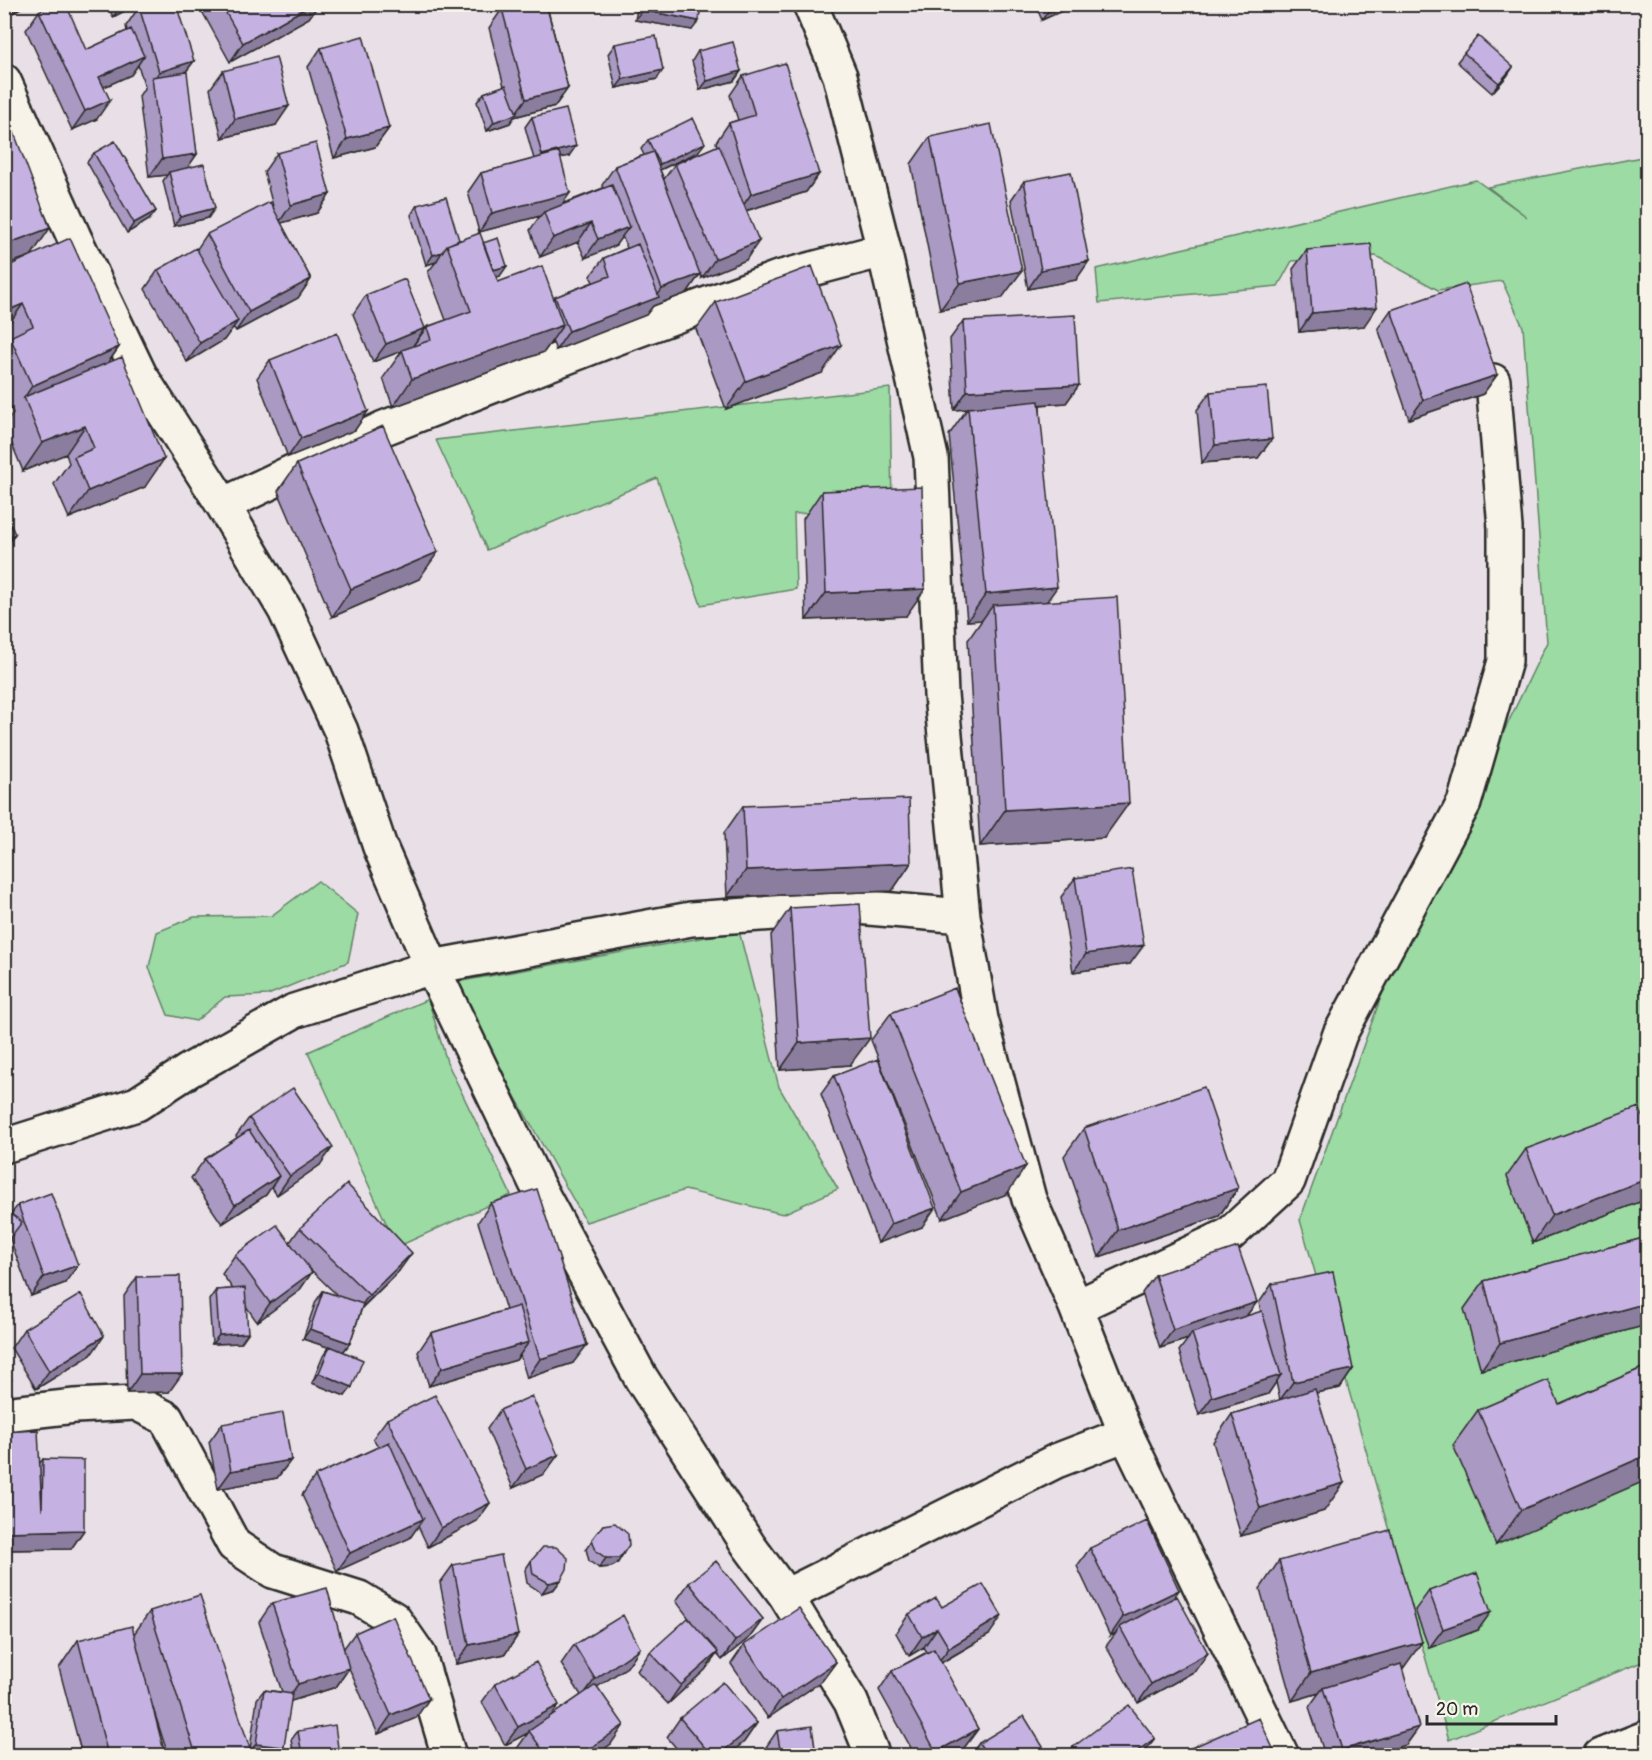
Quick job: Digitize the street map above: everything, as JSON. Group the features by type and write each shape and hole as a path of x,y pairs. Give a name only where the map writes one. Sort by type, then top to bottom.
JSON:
{"street":[{"path":"810,4 840,76 884,250 931,457 940,695 963,916 981,1019 1029,1199 1076,1307 1126,1434 1282,1755"},
{"path":"4,81 74,237 140,375 224,505 285,610 341,731 380,847 432,967 536,1183 641,1378 749,1546 786,1596 851,1702 873,1755"},
{"path":"224,505 384,428 605,342 778,278 884,250"},
{"path":"1076,1307 1229,1235 1288,1181 1340,1034 1464,803 1505,662 1505,528 1493,381"},
{"path":"4,1146 136,1104 188,1071 294,1011 432,967 691,919 857,907 963,916"},
{"path":"4,1414 75,1406 136,1403 166,1418 234,1545 273,1571 359,1598 394,1619 419,1655 449,1755"},
{"path":"786,1596 1056,1461 1126,1434"},
{"path":"1600,1755 1647,1737"}],"green space":[{"path":"1647,156 1647,1660 1449,1740 1300,1220 1397,953 1547,642 1523,327 1502,281 1438,290 1376,256 1292,261 1278,286 1099,303 1096,269 1476,180 1527,217 1488,187"},
{"path":"890,388 892,508 794,514 796,589 701,605 657,478 487,550 436,440"},
{"path":"318,881 358,914 348,962 268,995 225,997 196,1021 168,1015 149,967 157,932 194,917 271,916"},
{"path":"739,931 779,1087 838,1189 783,1214 685,1190 586,1222 451,983"},
{"path":"428,999 447,1062 511,1195 397,1247 308,1052"}],"building":[{"path":"52,4 66,4 86,50 131,29 144,56 99,77 110,100 85,111 39,11"},
{"path":"149,4 176,4 194,61 159,72 139,7"},
{"path":"221,4 313,4 243,43"},
{"path":"520,4 546,4 568,88 526,99 502,9"},
{"path":"643,4 701,4 699,21 642,10"},
{"path":"363,36 389,128 347,139 321,48"},
{"path":"656,36 663,70 623,79 615,44"},
{"path":"1478,36 1513,67 1499,83 1464,53"},
{"path":"733,42 741,71 707,81 698,51"},
{"path":"276,57 289,106 235,119 223,71"},
{"path":"785,63 819,174 751,194 729,123 755,115 743,76"},
{"path":"187,72 197,154 162,159 152,77"},
{"path":"506,85 517,114 494,122 484,93"},
{"path":"4,106 50,228 4,245"},
{"path":"566,109 576,146 542,155 532,117"},
{"path":"693,118 705,143 660,164 648,140"},
{"path":"991,124 1022,271 960,283 930,137"},
{"path":"115,141 156,211 134,223 94,153"},
{"path":"316,143 330,194 291,205 277,153"},
{"path":"719,145 759,241 715,259 675,164"},
{"path":"559,152 570,193 492,213 481,173"},
{"path":"653,152 700,274 662,289 615,166"},
{"path":"204,164 215,208 180,217 169,172"},
{"path":"1071,172 1089,261 1041,270 1024,181"},
{"path":"612,185 629,227 598,239 591,223 553,238 544,212"},
{"path":"446,197 459,240 447,245 442,252 433,255 417,205"},
{"path":"270,202 311,279 249,312 207,234"},
{"path":"480,233 498,282 542,266 563,325 412,379 402,350 431,340 427,327 471,311 447,245"},
{"path":"70,238 119,347 32,386 10,337 33,326 23,304 4,312 4,268"},
{"path":"498,238 507,266 493,270 483,243"},
{"path":"638,244 659,297 569,331 555,297 610,276 604,258"},
{"path":"1371,244 1377,307 1312,313 1307,250"},
{"path":"196,248 238,321 200,343 158,270"},
{"path":"812,266 841,345 746,381 716,302"},
{"path":"405,279 425,328 386,344 366,295"},
{"path":"1466,284 1497,375 1423,400 1391,310"},
{"path":"1075,315 1079,385 967,391 963,321"},
{"path":"337,333 368,411 301,438 270,360"},
{"path":"122,357 164,459 88,491 74,457 94,448 85,426 42,443 24,397"},
{"path":"1267,387 1272,439 1215,445 1210,392"},
{"path":"1039,401 1057,587 986,594 968,408"},
{"path":"383,426 438,552 351,589 297,464"},
{"path":"922,487 925,589 826,593 822,491"},
{"path":"4,511 15,534 4,539"},
{"path":"1117,597 1129,803 1005,810 993,605"},
{"path":"909,799 911,863 746,870 743,806"},
{"path":"1132,869 1144,945 1086,954 1075,878"},
{"path":"860,904 870,1038 799,1043 790,908"},
{"path":"955,988 1026,1166 961,1192 891,1013"},
{"path":"878,1059 935,1208 891,1224 834,1076"},
{"path":"1204,1087 1238,1188 1118,1230 1084,1128"},
{"path":"293,1088 333,1147 290,1176 249,1118"},
{"path":"1639,1107 1647,1128 1647,1179 1552,1215 1526,1149"},
{"path":"249,1130 279,1176 235,1205 205,1159"},
{"path":"347,1184 412,1253 369,1295 300,1228"},
{"path":"537,1189 587,1345 540,1359 491,1203"},
{"path":"51,1193 78,1265 44,1277 18,1205"},
{"path":"4,1209 22,1222 4,1246"},
{"path":"277,1225 312,1272 270,1303 235,1255"},
{"path":"1647,1237 1647,1303 1500,1343 1484,1281"},
{"path":"1238,1247 1257,1302 1173,1330 1155,1275"},
{"path":"1333,1272 1353,1369 1293,1382 1272,1284"},
{"path":"180,1276 182,1374 140,1374 137,1277"},
{"path":"245,1288 248,1333 219,1335 216,1290"},
{"path":"323,1291 363,1304 350,1343 310,1329"},
{"path":"81,1294 104,1336 49,1371 24,1329"},
{"path":"519,1306 529,1342 442,1368 431,1333"},
{"path":"1262,1311 1281,1375 1212,1397 1192,1333"},
{"path":"330,1346 363,1360 352,1387 319,1373"},
{"path":"4,1362 11,1380 4,1382"},
{"path":"1647,1366 1647,1455 1521,1510 1478,1410 1548,1380 1559,1404"},
{"path":"1315,1389 1344,1483 1260,1508 1232,1414"},
{"path":"435,1395 490,1503 441,1528 387,1419"},
{"path":"532,1396 558,1455 526,1469 500,1410"},
{"path":"283,1413 291,1460 231,1471 222,1424"},
{"path":"38,1430 42,1511 43,1459 84,1460 84,1530 4,1532 4,1432"},
{"path":"389,1442 423,1519 350,1553 315,1476"},
{"path":"1147,1521 1179,1590 1123,1617 1090,1548"},
{"path":"615,1523 628,1534 629,1545 618,1558 606,1558 596,1551 592,1539 603,1525"},
{"path":"1390,1530 1422,1642 1311,1673 1279,1561"},
{"path":"543,1547 556,1547 568,1558 567,1569 561,1580 549,1583 533,1574 531,1561"},
{"path":"501,1555 518,1635 469,1645 453,1565"},
{"path":"716,1561 763,1619 735,1641 689,1583"},
{"path":"1477,1573 1491,1612 1443,1629 1429,1591"},
{"path":"983,1584 1002,1616 949,1648 937,1628 922,1637 909,1614 936,1598 942,1607"},
{"path":"327,1588 349,1668 298,1684 272,1603"},
{"path":"200,1595 252,1755 196,1755 150,1611"},
{"path":"1177,1596 1208,1653 1151,1684 1120,1627"},
{"path":"799,1608 836,1662 781,1699 744,1645"},
{"path":"623,1615 640,1648 595,1679 574,1645"},
{"path":"393,1616 429,1699 391,1715 355,1633"},
{"path":"688,1618 718,1652 681,1685 650,1652"},
{"path":"132,1626 165,1755 108,1755 78,1640"},
{"path":"934,1649 978,1729 936,1752 892,1671"},
{"path":"536,1662 559,1705 518,1727 495,1684"},
{"path":"1401,1664 1419,1727 1342,1750 1323,1688"},
{"path":"723,1682 757,1723 719,1755 711,1755 680,1718"},
{"path":"596,1685 624,1725 580,1755 546,1755 529,1731"},
{"path":"264,1690 292,1694 284,1747 256,1744"},
{"path":"1129,1705 1155,1738 1132,1755 1080,1755 1073,1747"},
{"path":"1024,1716 1048,1755 987,1755 979,1743"},
{"path":"1259,1718 1276,1755 1175,1755"},
{"path":"335,1725 339,1755 302,1755 298,1731"},
{"path":"812,1726 816,1755 781,1755 777,1731"},
{"path":"655,1750 658,1755 644,1755"}]}
